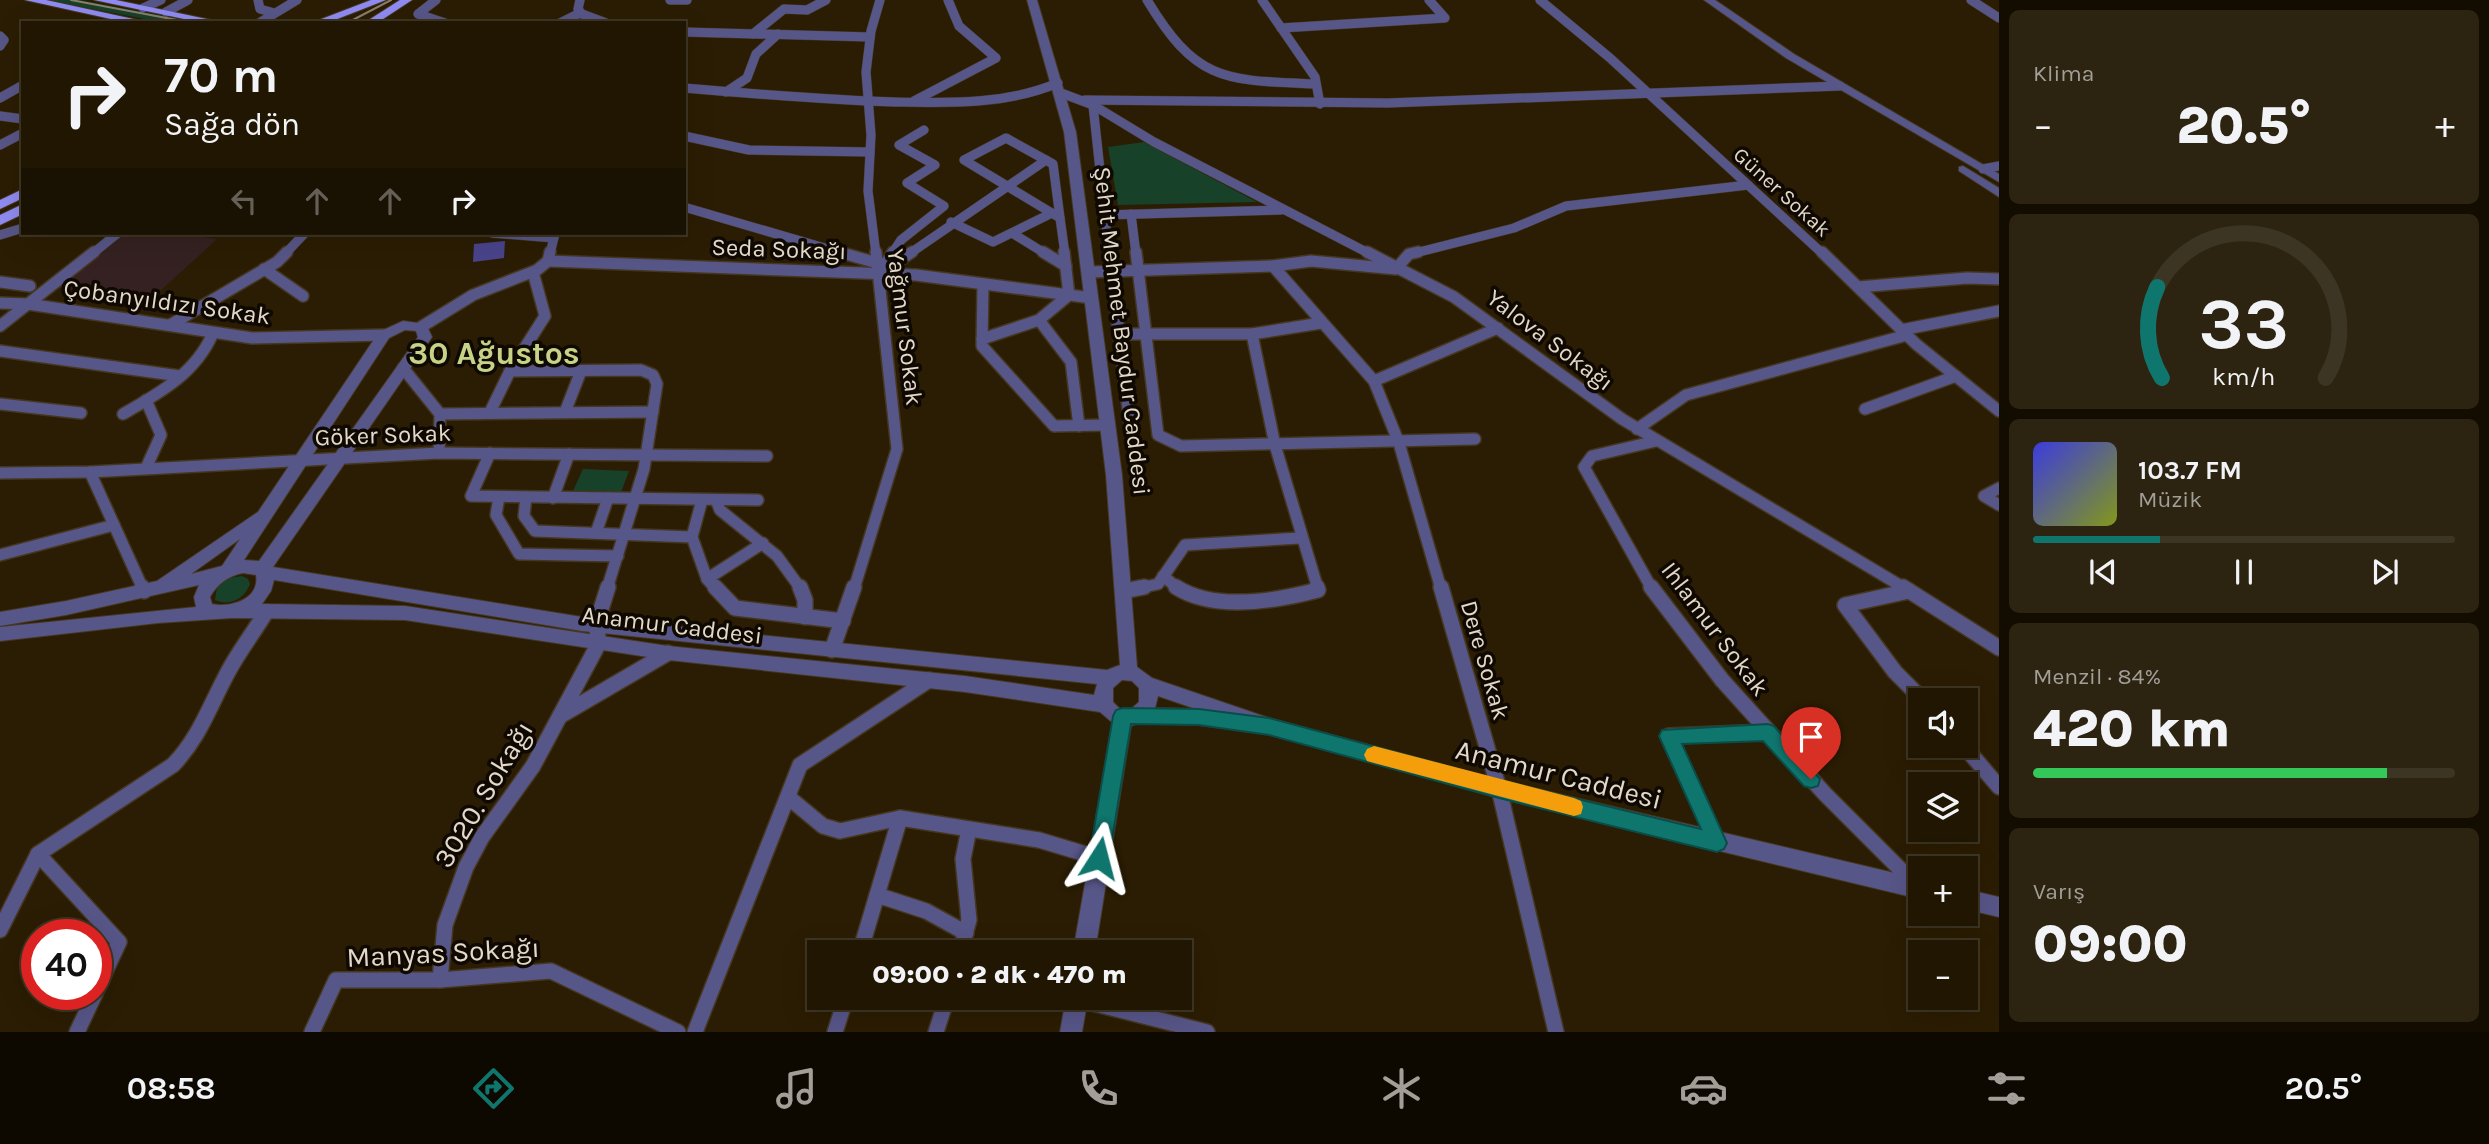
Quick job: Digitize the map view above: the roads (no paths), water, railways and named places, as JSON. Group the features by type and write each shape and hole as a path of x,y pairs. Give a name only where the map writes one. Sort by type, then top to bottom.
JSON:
{"main road":[{"path":"30,0 133,21"},
{"path":"99,0 211,21"},
{"path":"328,21 381,0"},
{"path":"372,21 407,0"},
{"path":"378,21 390,10"},
{"path":"0,205 21,194"},
{"path":"0,221 21,209"}],"street":[{"path":"143,8 161,0"},
{"path":"166,12 187,0"},
{"path":"258,0 260,9 274,13"},
{"path":"261,21 297,0"},
{"path":"436,0 418,14 439,21"},
{"path":"580,0 580,13"},
{"path":"670,0 687,0"},
{"path":"752,34 784,9 807,9 826,0"},
{"name":"Yağmur Sokak","path":"832,650 873,535 897,449 888,341 869,207 871,135 866,102 870,37 880,0"},
{"path":"912,102 996,58 969,36 948,0"},
{"name":"Şehit Mehmet Baydur Caddesi","path":"1032,0 1060,88 1070,132 1108,425 1129,674"},
{"path":"1147,0 1180,52 1200,67 1234,79 1317,84"},
{"path":"1262,0 1315,77 1320,104"},
{"path":"1281,29 1445,18 1429,0"},
{"name":"Güner Sokak","path":"1540,0 1748,185 1904,332 1999,411"},
{"path":"1709,0 1999,193"},
{"path":"1971,0 1999,18"},
{"path":"564,21 580,13 601,21"},
{"path":"686,32 870,37"},
{"path":"726,92 747,78 756,54 778,34"},
{"path":"0,98 21,86"},
{"path":"1081,100 1172,98 1320,104 1649,95 1840,86"},
{"path":"686,88 818,101 994,102 1060,88"},
{"name":"Yalova Sokağı","path":"1060,88 1094,105 1154,142 1454,297 1637,429 1909,591 1999,648"},
{"path":"1863,100 1882,108 1999,179"},
{"path":"1094,105 1130,425"},
{"path":"0,116 21,119"},
{"path":"878,269 901,240 944,206 907,183 935,165 899,145 924,130"},
{"path":"0,145 21,134"},
{"path":"686,136 749,150 870,152"},
{"path":"982,339 1039,320 1069,295 1057,216 1053,164 1006,138 964,160 1057,216"},
{"path":"878,269 1046,160"},
{"path":"1983,169 1999,166"},
{"path":"1089,272 1273,266 1311,261 1396,269 1409,254 1514,228 1566,206 1748,185"},
{"path":"686,208 878,269"},
{"path":"1105,215 1285,210"},
{"path":"1131,214 1158,435 1162,439 1181,446 1399,443 1475,439"},
{"path":"951,222 993,242 1057,216"},
{"path":"0,235 21,229"},
{"path":"1012,233 1066,266"},
{"path":"0,326 115,235"},
{"path":"170,325 277,261 303,235"},
{"path":"421,327 425,337 263,571 267,582 261,594 248,605 224,612 205,608 202,597 207,585 224,572 268,510 384,335 402,326 421,327 473,295 533,272 548,261 554,235"},
{"name":"Seda Sokağı","path":"548,261 878,269 1092,298"},
{"name":"Dere Sokak","path":"1273,266 1374,381 1399,443 1499,789 1556,1032"},
{"path":"264,269 303,296"},
{"path":"490,412 510,371 545,316 533,272"},
{"path":"1858,287 1967,278 1999,279"},
{"path":"0,282 30,286"},
{"path":"983,284 982,346 1054,426 1108,425"},
{"name":"Çobanyıldızı Sokak","path":"0,303 28,304 213,333 279,339 384,335"},
{"path":"1637,429 1686,395 1904,332 1999,311"},
{"path":"1039,320 1071,362 1079,426"},
{"path":"1119,334 1252,334 1321,323"},
{"path":"1374,381 1498,328"},
{"path":"123,414 180,376 201,356 213,333"},
{"path":"1163,576 1182,591 1216,600 1296,597 1318,590 1300,538 1275,445 1252,334"},
{"path":"0,351 180,376"},
{"path":"403,368 440,414 439,453"},
{"name":"3020. Sokağı","path":"440,980 442,943 457,886 482,837 533,766 560,716 598,634 647,454 657,384 650,373 635,370 581,371"},
{"path":"510,371 581,371 565,412"},
{"path":"1866,409 1956,376"},
{"path":"146,400 161,435 146,468"},
{"path":"0,404 81,413"},
{"path":"440,414 653,412"},
{"name":"Ihlamur Sokak","path":"1656,440 1592,456 1585,464 1586,471 1647,582 1722,680 1768,732 1908,877"},
{"name":"Göker Sokak","path":"4,475 439,453 767,456"},
{"path":"490,453 471,496 758,500"},
{"path":"553,498 569,454"},
{"path":"90,472 144,591"},
{"path":"1999,488 1984,495 1999,506"},
{"path":"499,497 496,515 519,554 618,556"},
{"path":"526,497 524,516 535,531 692,537"},
{"path":"596,533 608,498"},
{"path":"709,500 763,543 802,589 806,600 805,617"},
{"path":"709,500 692,537 695,553 707,579 734,608 843,621"},
{"path":"161,587 268,510"},
{"path":"0,555 114,525"},
{"path":"1124,591 1158,584 1185,545 1300,538"},
{"path":"707,579 763,543"},
{"name":"Anamur Caddesi","path":"224,572 251,565 263,571 598,634 668,653 929,680 1105,705"},
{"path":"0,619 144,591 224,572"},
{"path":"1909,591 1845,605 1895,672 1911,688"},
{"name":"Anamur Caddesi","path":"0,634 158,616 224,612 405,613 598,634 832,650 1109,678"},
{"path":"0,930 38,855 183,755 206,726 228,673 266,612"},
{"path":"560,716 668,653"},
{"path":"1129,674 1146,684 1269,726 1199,717 1130,716 1105,705 1101,693 1109,678 1129,674"},
{"path":"695,1032 800,765 929,680"},
{"path":"1086,940 1099,858 1130,716 1150,702 1146,684"},
{"name":"Anamur Caddesi","path":"1269,726 1499,789 1908,886"},
{"path":"1717,843 1669,736 1768,732"},
{"path":"1975,758 1999,788"},
{"path":"788,797 816,821 832,829 848,831 900,818 1039,840 1099,858"},
{"path":"864,940 900,818"},
{"path":"964,940 969,907 963,859 969,829"},
{"path":"38,855 98,919"},
{"path":"877,895 926,911 966,933"},
{"path":"1978,902 1999,907"},
{"path":"112,934 119,942 112,958"},
{"name":"Manyas Sokağı","path":"312,1032 336,980 440,980 551,971 678,1032"},
{"path":"77,1032 88,1010"},
{"path":"835,1032 842,1010"},
{"path":"936,1032 943,1010"},
{"path":"1071,1032 1075,1010"},
{"path":"1123,1010 1207,1032"}],"tram line":[{"path":"71,0 182,21"},
{"path":"351,21 391,0"}],"district":[{"name":"30 Ağustos","path":"494,353"}]}
